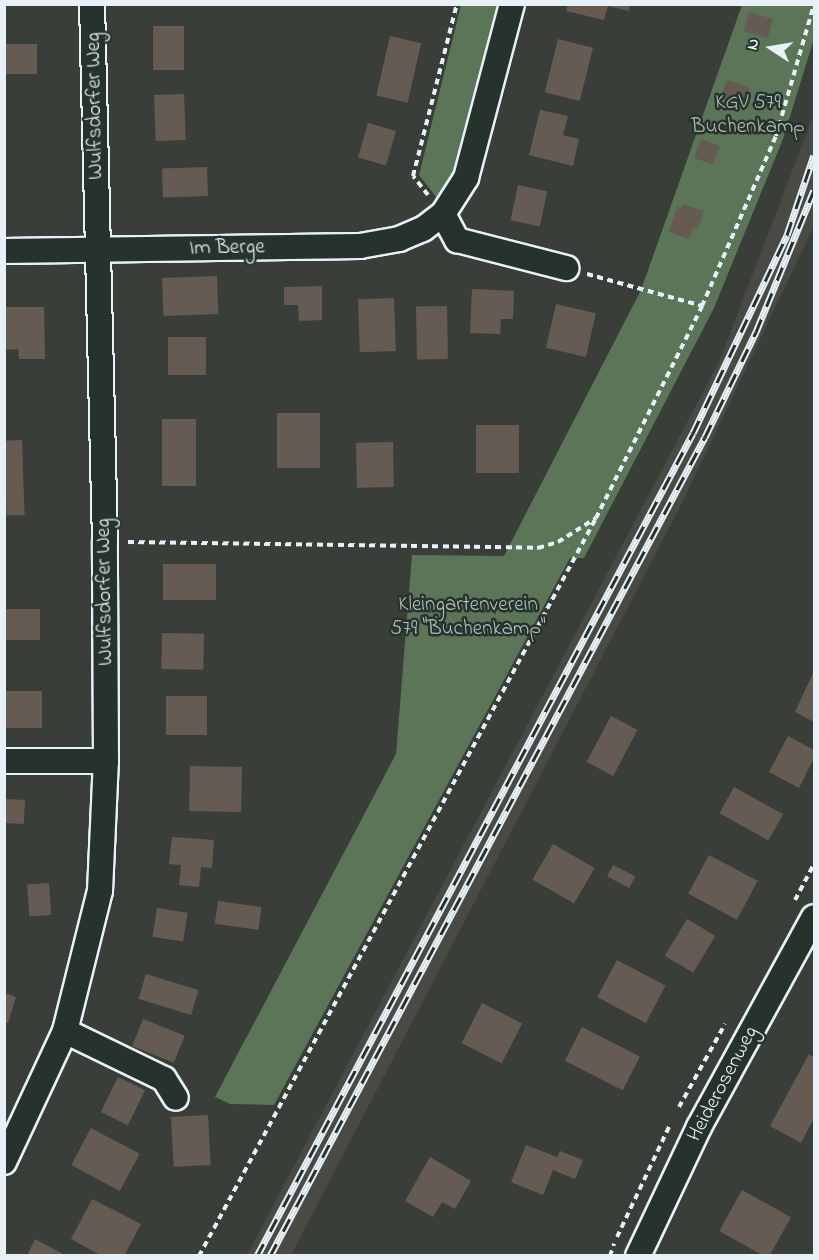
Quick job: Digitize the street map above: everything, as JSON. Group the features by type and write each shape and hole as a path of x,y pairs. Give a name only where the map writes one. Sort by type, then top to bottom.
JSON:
{"street":[{"name":"Wulfsdorfer Weg","path":"4,1162 65,1031 100,891 106,761 92,4"},
{"name":"Im Berge","path":"4,251 360,246 399,239 443,214 466,178 512,4"},
{"path":"443,214 457,240 566,268"},
{"path":"4,761 106,761"},
{"name":"Heiderosenweg","path":"638,1256 699,1127 814,917"},
{"path":"65,1031 164,1079 176,1098"}],"path":[{"path":"443,214 413,176 457,4"},
{"path":"199,1256 596,518 702,306 776,136 814,4"},
{"path":"566,268 702,306"},
{"path":"155,542 538,548 558,542 596,518"}],"shaded area":[{"path":"814,114 814,226 682,503 291,1255 247,1255 719,362"}],"green space":[{"path":"461,5 504,5 460,172 440,202 419,175"},
{"path":"742,5 814,5 814,39 783,139 714,308 584,558 570,558 274,1105 230,1104 215,1097 396,754 412,555 504,556 641,290"}],"building":[{"path":"568,4 630,4 629,11 608,6 604,20 566,11"},
{"path":"749,12 773,19 768,38 743,31"},
{"path":"153,26 184,26 184,70 153,70"},
{"path":"390,36 421,43 407,103 376,95"},
{"path":"558,39 593,48 580,101 545,92"},
{"path":"4,44 37,44 37,74 4,74"},
{"path":"727,80 750,88 743,107 720,99"},
{"path":"184,94 186,140 156,141 154,95"},
{"path":"540,110 568,116 563,135 579,139 573,166 529,155"},
{"path":"368,123 396,131 386,166 358,158"},
{"path":"701,139 720,146 713,165 694,158"},
{"path":"207,167 208,196 163,198 162,169"},
{"path":"518,185 547,191 540,226 511,220"},
{"path":"683,204 704,211 698,229 693,228 689,239 669,232 677,207 681,208"},
{"path":"217,276 218,314 163,316 162,278"},
{"path":"322,286 322,320 299,321 298,305 284,305 284,287"},
{"path":"472,289 514,291 513,319 501,319 500,334 470,333"},
{"path":"394,298 396,351 360,352 358,299"},
{"path":"556,304 596,313 586,357 546,348"},
{"path":"447,306 448,359 417,360 416,307"},
{"path":"4,307 44,307 45,359 19,359 18,349 4,350"},
{"path":"168,337 206,337 206,375 168,375"},
{"path":"277,413 320,413 320,468 277,468"},
{"path":"162,419 196,419 196,486 162,486"},
{"path":"476,425 519,425 519,473 476,473"},
{"path":"22,440 25,515 7,516 4,441"},
{"path":"393,442 394,487 357,488 356,443"},
{"path":"163,564 216,564 216,600 163,600"},
{"path":"5,609 40,609 40,640 5,640"},
{"path":"162,633 204,634 203,670 161,669"},
{"path":"814,671 814,722 795,712"},
{"path":"4,691 42,691 42,728 4,728"},
{"path":"166,696 207,696 207,735 166,735"},
{"path":"611,716 637,730 613,776 587,762"},
{"path":"788,736 814,750 814,758 799,788 769,772"},
{"path":"190,766 242,767 241,812 189,811"},
{"path":"734,787 783,814 768,840 719,813"},
{"path":"4,799 25,800 24,824 4,823"},
{"path":"172,837 214,840 212,868 201,867 199,887 179,885 181,865 169,864"},
{"path":"553,844 595,868 574,904 532,880"},
{"path":"709,855 758,881 737,920 688,894"},
{"path":"613,865 635,876 629,888 607,877"},
{"path":"49,883 51,915 29,916 27,885"},
{"path":"218,901 262,907 258,930 215,924"},
{"path":"157,908 188,913 183,941 152,937"},
{"path":"687,919 715,936 693,973 665,956"},
{"path":"617,960 666,986 646,1023 597,997"},
{"path":"146,974 199,990 191,1015 138,999"},
{"path":"4,993 16,997 8,1023 4,1022"},
{"path":"482,1003 522,1023 502,1064 462,1043"},
{"path":"143,1019 185,1036 174,1063 132,1046"},
{"path":"582,1027 640,1057 623,1090 565,1061"},
{"path":"809,1054 814,1058 814,1118 801,1143 770,1126"},
{"path":"118,1077 145,1090 128,1125 101,1112"},
{"path":"208,1115 211,1165 174,1167 171,1117"},
{"path":"91,1128 140,1154 120,1191 71,1165"},
{"path":"526,1145 557,1157 560,1151 583,1160 575,1179 553,1170 543,1195 511,1182"},
{"path":"430,1157 471,1181 455,1209 442,1202 433,1217 405,1201"},
{"path":"742,1190 791,1217 769,1256 764,1256 719,1231"},
{"path":"92,1199 141,1224 124,1256 102,1256 71,1239"},
{"path":"35,1239 63,1254 62,1256 27,1256"}],"railway":[{"path":"257,1256 693,433 787,235 814,155"},
{"path":"270,1256 705,437 756,332 814,190"}],"park label":[{"name":"KGV 579 Buchenkamp","path":"748,115"},
{"name":"Kleingartenverein 579 \"Buchenkamp\"","path":"468,617"}]}
